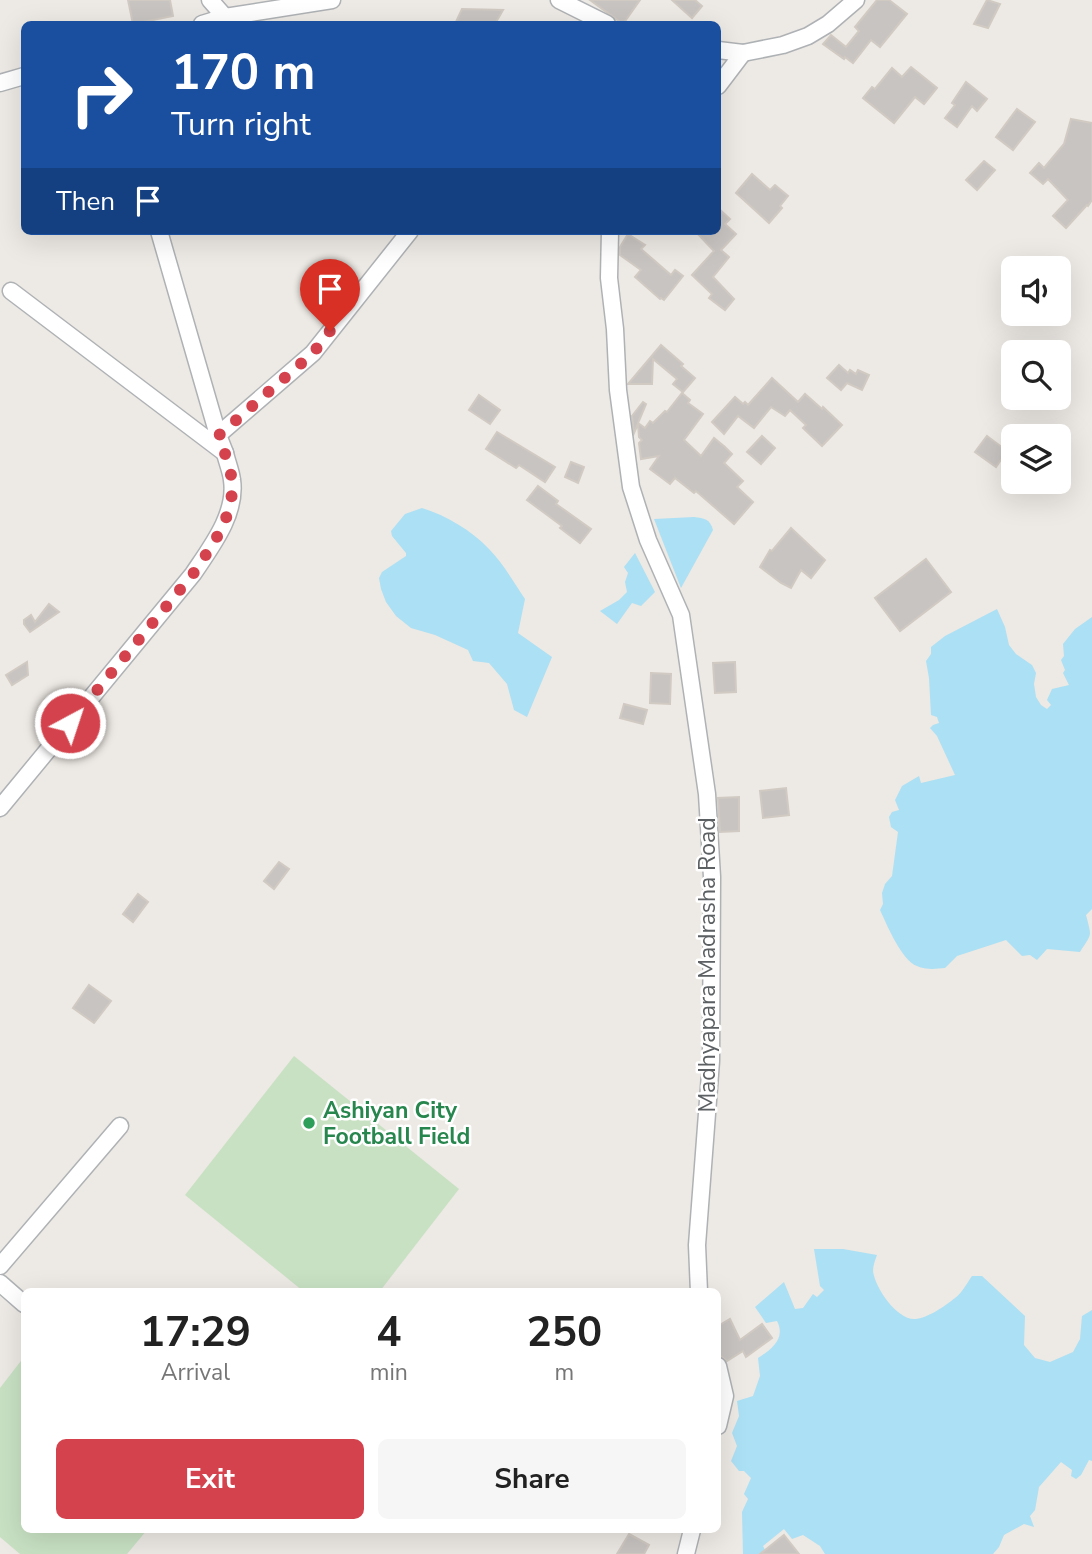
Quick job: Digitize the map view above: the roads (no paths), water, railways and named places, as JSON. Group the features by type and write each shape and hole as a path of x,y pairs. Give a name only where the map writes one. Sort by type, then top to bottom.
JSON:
{"street":[{"path":"211,0 225,17"},
{"path":"212,21 332,0"},
{"path":"559,0 601,21"},
{"path":"721,50 743,53 783,45 808,36 828,24 856,0"},
{"path":"721,82 743,53"},
{"path":"0,83 21,77"},
{"path":"0,808 193,574 228,516 232,480 160,235"},
{"path":"218,436 313,353 407,235"},
{"name":"Madhyapara Madrasha Road","path":"610,235 608,278 615,329 618,390 631,487 648,540 681,615 708,794 712,877 711,1061 697,1245 699,1288"},
{"path":"11,291 225,453"},
{"path":"0,1266 120,1126"},
{"path":"0,1283 21,1301"},
{"path":"721,1379 725,1396 721,1413"},
{"path":"686,1554 691,1533"}],"water":[{"path":"422,508 458,524 482,542 499,560 525,599 518,633 552,657 527,717 514,710 507,684 489,663 473,661 468,650 435,635 411,628 396,616 386,602 379,578 382,572 406,556 391,531 405,514"},
{"path":"694,517 706,520 713,530 681,588 654,519"},
{"path":"635,553 655,592 641,606 632,603 617,624 600,611 627,592 625,582 628,573 624,567"},
{"path":"997,609 1009,645 1016,654 1032,665 1036,673 1036,697 1047,709 1051,705 1047,700 1052,689 1069,685 1061,660 1064,656 1063,644 1075,629 1092,617 1092,909 1086,915 1090,935 1080,952 1047,949 1037,960 1030,955 1022,956 1006,940 957,956 945,968 924,968 911,963 906,957 895,942 880,910 885,884 892,876 898,832 891,827 889,817 892,812 899,810 895,800 902,786 919,776 921,783 955,775 937,736 930,728 939,723 937,717 931,715 926,661 931,654 931,647 945,636"},
{"path":"814,1249 843,1249 877,1255 873,1271 878,1286 894,1309 908,1318 920,1318 936,1311 958,1296 972,1276 982,1276 1025,1316 1024,1345 1035,1358 1050,1362 1073,1352 1080,1339 1082,1316 1092,1310 1092,1461 1089,1460 1076,1479 1071,1476 1072,1470 1061,1462 1039,1487 1035,1510 1030,1516 1034,1527 1024,1524 1004,1535 993,1554 825,1554 820,1546 803,1535 792,1539 784,1529 763,1546 767,1554 743,1554 742,1512 748,1499 744,1494 751,1478 744,1471 739,1471 731,1461 737,1446 732,1433 739,1416 737,1401 753,1396 760,1376 758,1358 773,1347 780,1333 777,1321 766,1323 755,1307 784,1282 795,1309 803,1308 813,1294 817,1297 824,1290 820,1286"}],"place":[{"name":"Ashiyan City Football Field","path":"309,1123"}]}
